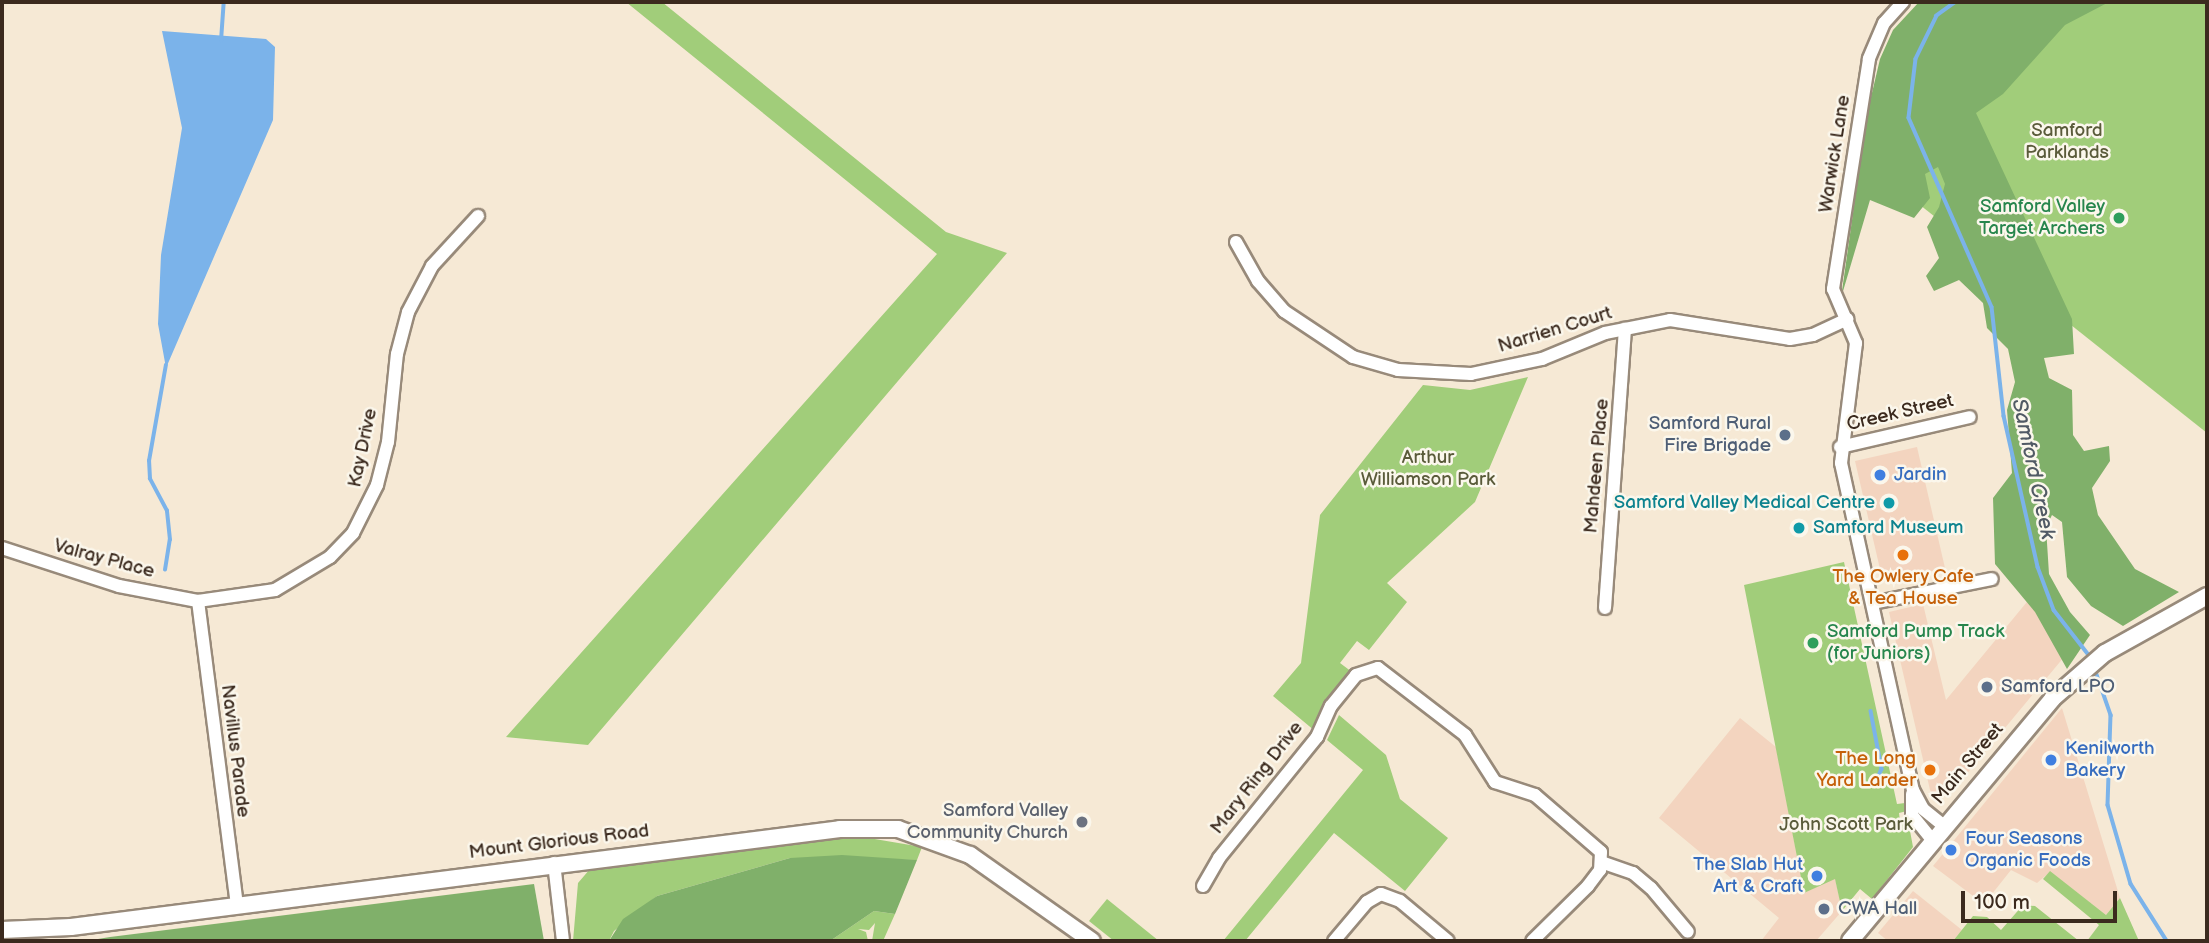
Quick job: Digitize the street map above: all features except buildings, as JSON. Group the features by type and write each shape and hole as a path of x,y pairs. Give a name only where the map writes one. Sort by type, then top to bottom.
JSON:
{"main road":[{"name":"Main Street","path":"1850,941 2032,720 2075,678 2137,633 2207,596"},
{"name":"Mount Glorious Road","path":"2,930 71,927 554,863 840,829 898,829 970,855 1092,941"}],"street":[{"name":"Warwick Lane","path":"1903,2 1884,23 1869,59 1833,289 1848,319 1856,344 1840,447 1842,474 1913,790 1912,815 1933,841"},
{"name":"Kay Drive","path":"198,601 275,590 330,557 353,533 377,485 388,442 397,354 408,312 432,266 478,216"},
{"name":"Narrien Court","path":"1236,242 1258,281 1284,311 1353,356 1398,370 1471,374 1542,359 1625,329 1670,320 1790,338 1813,335 1848,319"},
{"name":"Mahdeen Place","path":"1605,608 1625,329"},
{"name":"Creek Street","path":"1840,447 1970,416"},
{"name":"Valray Place","path":"2,548 119,586 198,601"},
{"path":"1873,603 1992,579"},
{"name":"Navillus Parade","path":"198,601 237,905"},
{"name":"Mary Ring Drive","path":"1203,886 1219,858 1317,737 1331,706 1356,675 1377,668 1465,735 1475,746 1486,774 1495,782 1535,795 1595,845 1601,862"},
{"path":"1913,790 1923,809 1944,826"},
{"path":"1532,941 1588,886 1601,862 1633,873 1651,888 1688,932"},
{"path":"554,863 564,941"},
{"path":"1334,941 1367,902 1381,894 1400,901 1448,941"}],"shaded area":[{"path":"1917,447 1945,568 1883,582 1855,461"},
{"path":"2031,597 2074,645 1950,794 1938,799 1930,790 1889,612 1923,604 1946,700"},
{"path":"2062,708 2120,898 2106,915 2050,872 2037,883 2011,870 1984,904 1933,866"},
{"path":"1740,718 1776,747 1804,893 1835,878 1842,911 1816,941 1761,941 1779,918 1659,818"},
{"path":"1913,891 1962,930 1953,941 1888,941 1878,933"}],"green space":[{"path":"626,2 662,2 946,232 1007,253 588,745 506,737 937,254"},
{"path":"1919,2 2109,2 2065,25 2003,94 1976,113 2072,319 2074,354 2044,358 2049,378 2072,390 2073,435 2084,451 2109,446 2110,461 2092,488 2098,515 2135,569 2179,592 2123,626 2091,606 2067,577 2062,522 2052,515 2046,527 2049,574 2070,612 2090,635 2067,669 2035,612 1995,564 1993,498 2012,473 2007,410 2015,382 2008,349 1987,328 1983,303 1959,280 1934,291 1926,276 1939,258 1927,227 1939,207 1945,184 1938,167 1925,174 1930,198 1914,218 1870,200 1841,298 1867,114 1880,59 1893,30"},
{"name":"Samford Parklands","path":"1924,2 2207,2 2207,433 1876,170"},
{"name":"Arthur Williamson Park","path":"1528,377 1475,502 1387,583 1407,602 1369,650 1357,641 1340,663 1352,672 1321,713 1315,731 1273,696 1301,663 1320,515 1423,385 1470,390"},
{"name":"John Scott Park","path":"1844,562 1897,804 1905,803 1907,811 1899,813 1900,821 1908,820 1913,847 1872,899 1860,889 1842,911 1835,879 1804,893 1744,585"},
{"path":"1339,715 1386,755 1400,799 1448,838 1405,891 1334,833 1245,941 1223,941 1363,770 1327,740"},
{"path":"851,835 922,847 917,860 790,858 657,896 614,931 609,941 573,941 578,883 590,869"},
{"path":"842,855 917,860 895,914 874,911 830,941 609,941 623,919 657,896 790,858"},
{"path":"2050,871 2106,915 2120,898 2139,941 2087,941 2099,925 2043,879"},
{"path":"534,884 544,941 86,941 110,937"},
{"path":"1107,899 1159,941 1114,941 1089,921"},
{"path":"2023,905 2035,906 2079,941 1953,941 1973,916 1987,917 2001,930"},
{"path":"874,911 895,914 883,941 872,941 875,923 869,930 858,929 866,932 868,941 830,941"}],"water":[{"path":"162,31 266,39 275,47 273,120 166,368 158,324 161,255 182,128"}],"waterway":[{"path":"221,41 224,2"},
{"name":"Samford Creek","path":"1956,2 1937,16 1916,59 1909,118 1992,307 2004,416 2038,567 2054,610 2092,659"},
{"path":"165,570 170,540 167,511 150,479 149,461 166,365"},
{"name":"Samford Creek","path":"2095,669 2111,715 2108,805 2131,884 2167,941"},
{"path":"1871,711 1882,769 1879,776"}],"place":[{"name":"Samford Valley Target Archers","path":"2119,218"},
{"name":"Samford Rural Fire Brigade","path":"1785,435"},
{"name":"Jardin","path":"1880,475"},
{"name":"Samford Valley Medical Centre","path":"1889,503"},
{"name":"Samford Museum","path":"1799,528"},
{"name":"The Owlery Cafe & Tea House","path":"1903,555"},
{"name":"Samford Pump Track (for Juniors)","path":"1813,643"},
{"name":"Samford LPO","path":"1987,687"},
{"name":"Kenilworth Bakery","path":"2051,760"},
{"name":"The Long Yard Larder","path":"1930,770"},
{"name":"Samford Valley Community Church","path":"1082,822"},
{"name":"Four Seasons Organic Foods","path":"1951,850"},
{"name":"The Slab Hut Art & Craft","path":"1817,876"},
{"name":"CWA Hall","path":"1824,909"}]}
